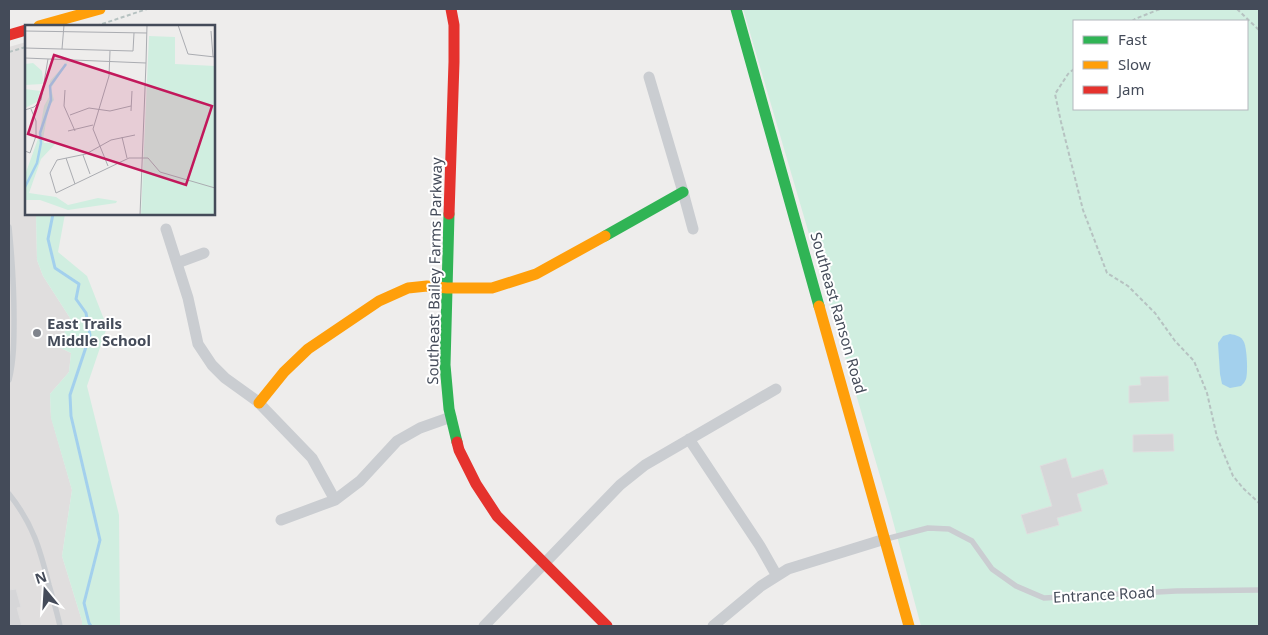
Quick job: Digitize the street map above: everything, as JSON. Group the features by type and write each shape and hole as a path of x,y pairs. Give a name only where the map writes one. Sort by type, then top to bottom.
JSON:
{"street":[{"path":"43,25 100,9"},
{"name":"Southeast Bailey Farms Parkway","path":"451,9 454,25 454,62 445,365 449,409 459,450 476,484 497,516 606,626"},
{"name":"Southeast Ranson Road","path":"736,9 909,626"},
{"path":"9,35 25,30"},
{"path":"650,77 693,229"},
{"path":"259,402 284,372 308,349 379,301 408,288 428,286 492,288 536,274 683,192"},
{"path":"166,229 188,298 198,344 212,365 225,378 259,402 312,458 335,500"},
{"path":"177,263 204,253"},
{"path":"484,626 620,485 644,465 776,389"},
{"path":"280,520 335,500 360,480 396,441 420,428 451,417"},
{"path":"689,439 760,546 777,576"},
{"path":"713,626 760,586 788,569 885,539"}],"lane":[{"path":"9,226 14,312 14,345 9,380"},
{"path":"9,494 19,507 33,532 41,554 60,626"},
{"name":"Entrance Road","path":"885,539 928,528 949,529 972,541 992,569 1016,586 1044,598 1259,590"}],"path":[{"path":"99,25 147,9"},
{"path":"1133,20 1160,9"},
{"path":"1237,9 1259,30"},
{"path":"9,52 25,47"},
{"path":"1073,70 1068,74 1055,94 1082,210 1104,264 1108,273 1128,286 1154,313 1175,341 1194,361 1207,393 1216,436 1233,476 1259,503"}],"shaded area":[{"name":"East Trails Middle School","path":"25,42 25,215 36,215 37,260 43,276 70,318 59,347 71,353 69,372 50,394 51,417 72,490 62,556 82,626 9,626 9,47"}],"green space":[{"path":"743,9 1259,9 1259,626 921,626 890,510"},
{"path":"36,215 65,215 58,252 87,276 107,327 87,386 119,515 120,626 82,626 62,556 72,490 51,418 50,394 69,372 71,353 59,347 70,318 43,276 37,260"}],"water":[{"path":"1236,335 1243,340 1247,366 1244,383 1241,386 1230,388 1222,384 1218,343 1223,336"}],"building":[{"path":"1168,376 1169,401 1129,403 1129,386 1141,385 1140,377"},
{"path":"1173,434 1174,451 1133,452 1133,435"},
{"path":"1066,458 1072,478 1103,469 1108,484 1077,494 1082,511 1057,518 1059,525 1027,534 1021,515 1052,506 1040,466"},
{"path":"16,589 21,607 17,608 22,626 9,626 9,590"}],"waterway":[{"path":"53,215 48,239 55,268 79,284 76,299 86,313 90,335 70,395 71,416 100,540 84,603 91,626"}],"traffic: fast":[{"path":"736,9 819,306"},
{"path":"605,236 683,192"},
{"path":"449,214 445,365 449,409 457,442"}],"traffic: slow":[{"path":"43,25 100,9"},
{"path":"259,403 284,372 308,349 379,301 408,288 427,286 492,288 536,274 605,236"},
{"path":"819,306 909,626"}],"traffic: jam":[{"path":"449,214 454,62 454,25 451,9"},
{"path":"9,35 25,30"},
{"path":"457,442 476,484 497,516 607,626"}],"place":[{"name":"East Trails Middle School","path":"37,333"}]}
